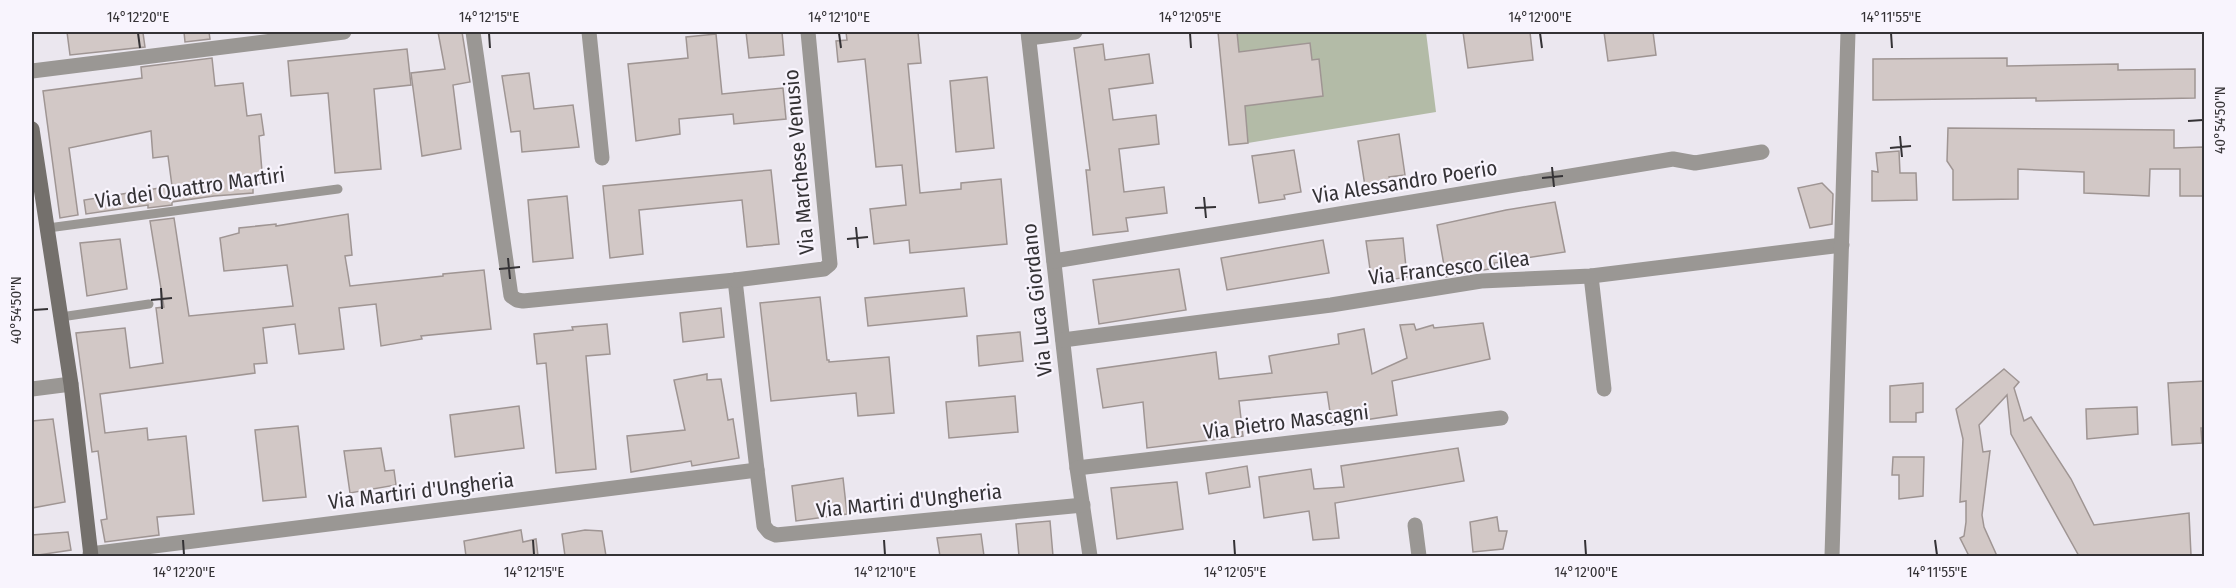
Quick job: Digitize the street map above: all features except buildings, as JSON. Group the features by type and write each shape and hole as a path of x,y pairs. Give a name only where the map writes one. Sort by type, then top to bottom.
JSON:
{"street":[{"path":"32,71 344,32"},
{"path":"473,32 510,293 514,298 523,301 735,280"},
{"path":"589,32 602,158"},
{"name":"Via Marchese Venusio","path":"735,280 824,269 830,264 808,32"},
{"name":"Via Luca Giordano","path":"1076,32 1029,35 1077,468 1090,556"},
{"path":"1832,556 1848,32"},
{"path":"32,129 71,384 91,555"},
{"name":"Via Alessandro Poerio","path":"1054,261 1672,159 1695,163 1762,152"},
{"name":"Via Francesco Cilea","path":"1063,340 1331,305 1481,282 1591,276 1842,245"},
{"path":"1591,276 1604,389"},
{"name":"Via Martiri d'Ungheria","path":"735,280 764,526 769,532 776,535 1083,505"},
{"path":"32,389 71,384"},
{"name":"Via Pietro Mascagni","path":"1077,468 1501,418"},
{"name":"Via Martiri d'Ungheria","path":"91,555 757,470"},
{"path":"1415,525 1419,556"}],"lane":[{"name":"Via dei Quattro Martiri","path":"48,228 338,189"},
{"path":"61,317 148,304"}],"green space":[{"path":"1237,32 1426,32 1436,112 1248,143"}]}
